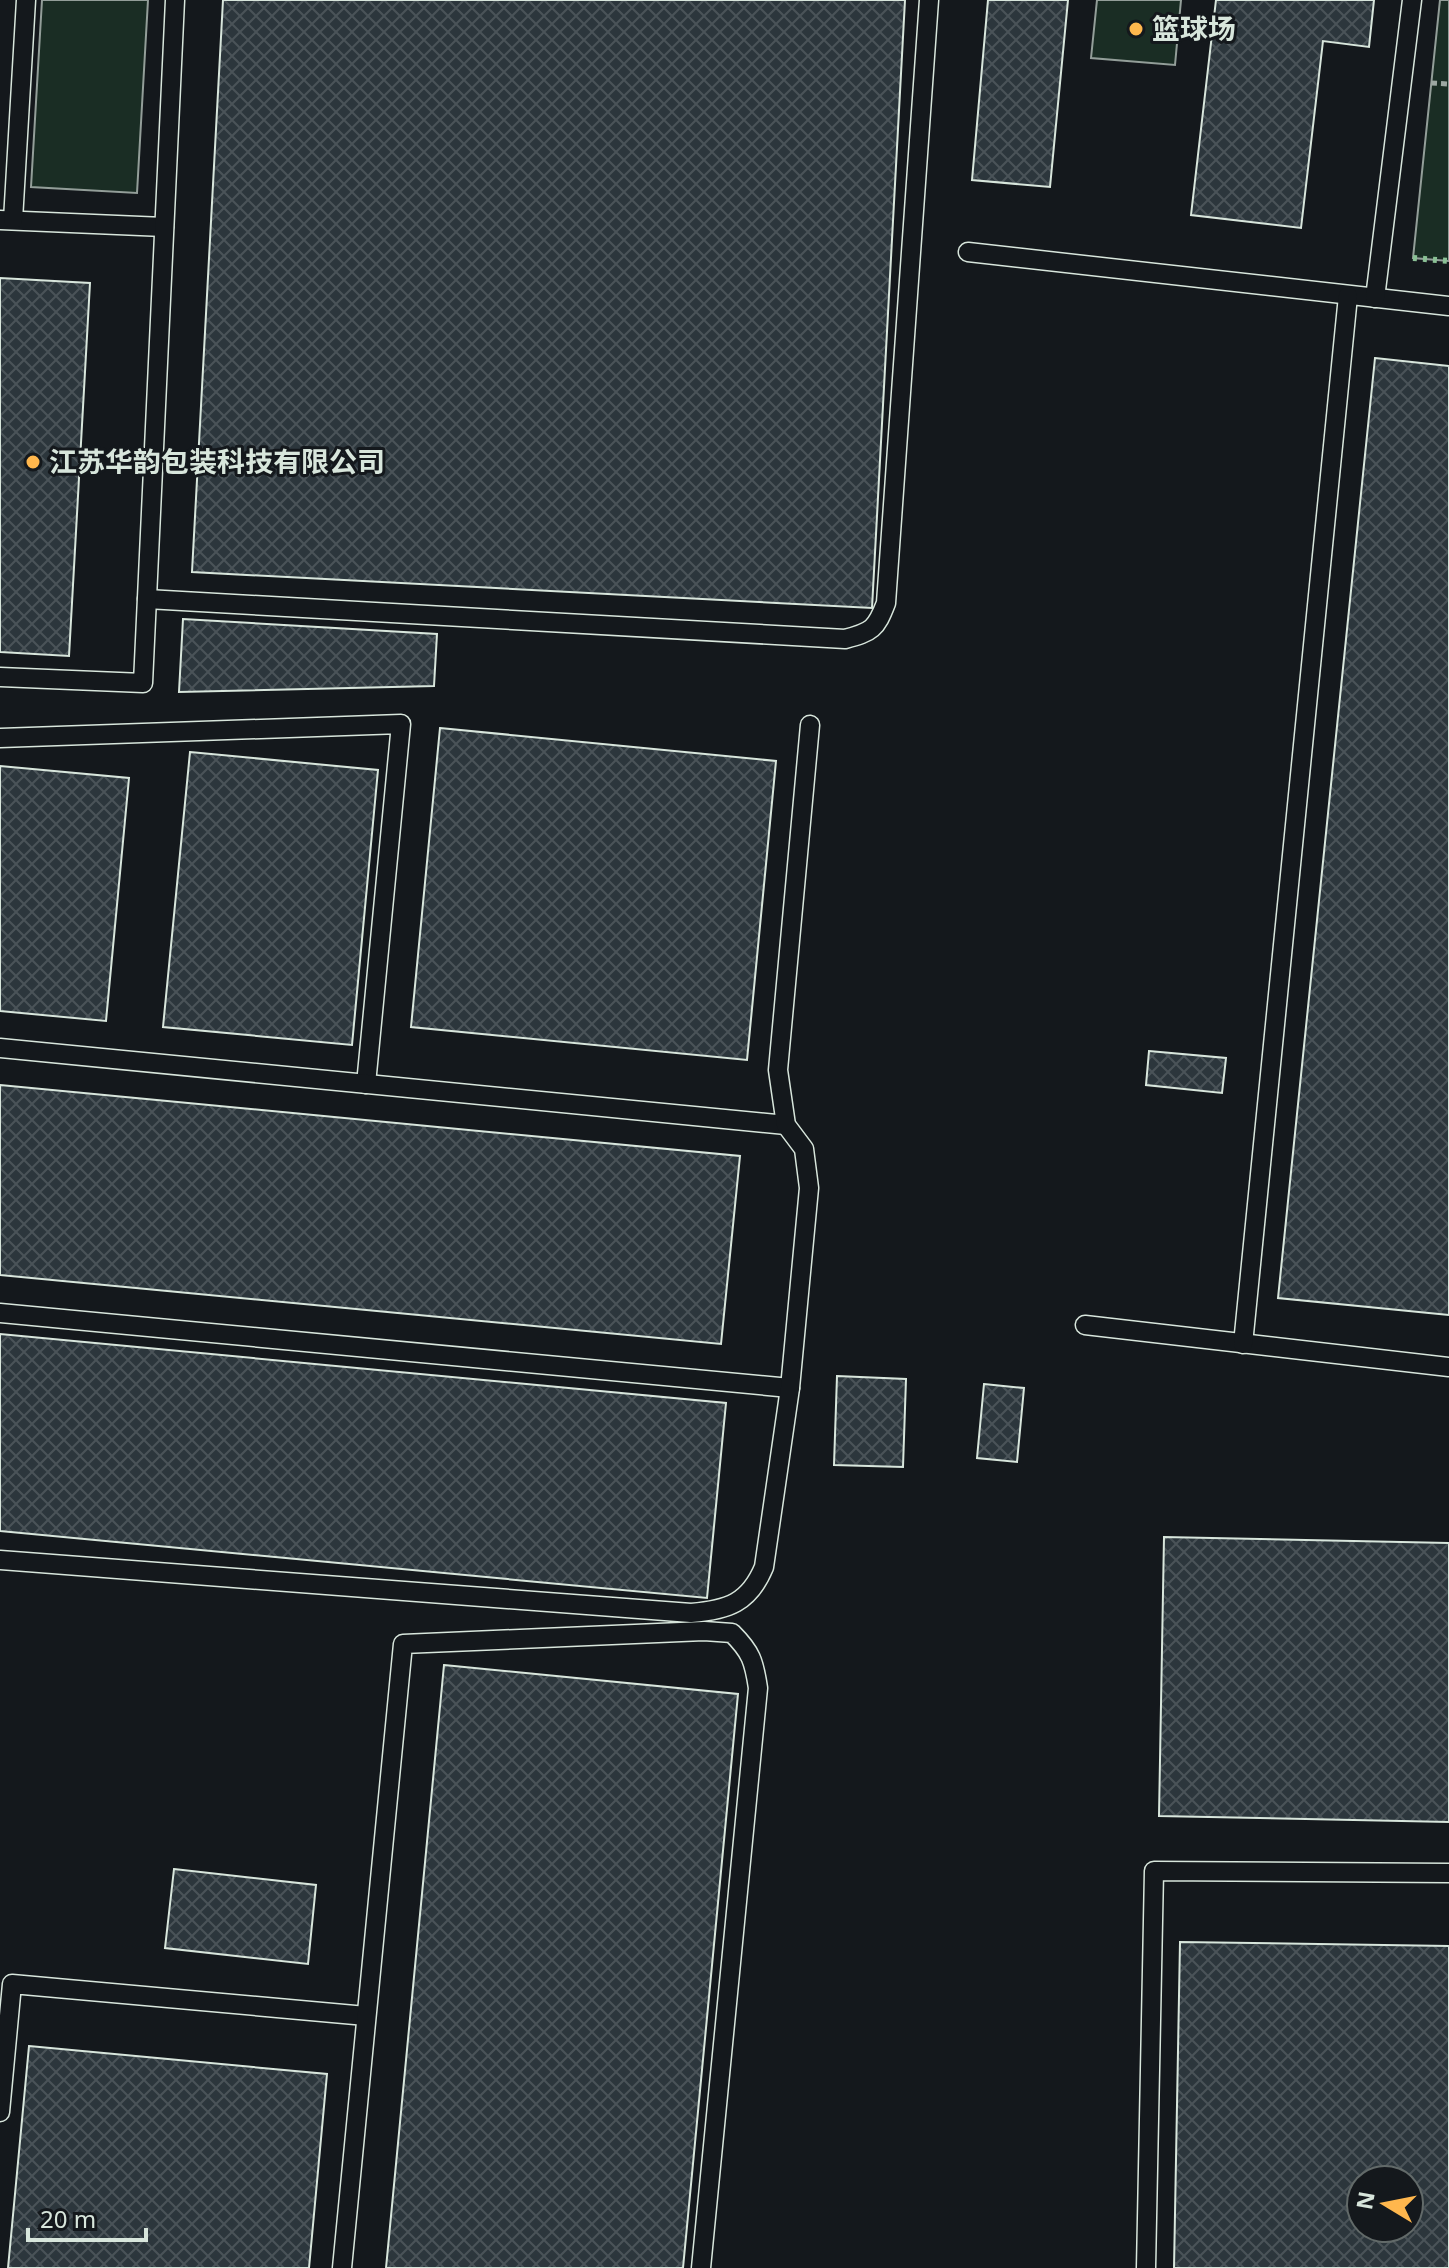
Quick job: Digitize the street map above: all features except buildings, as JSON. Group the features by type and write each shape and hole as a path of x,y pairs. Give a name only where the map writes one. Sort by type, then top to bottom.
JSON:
{"lane":[{"path":"26,0 6,220 164,227"},
{"path":"0,677 143,683 175,0"},
{"path":"147,599 845,639 864,634 877,625 886,603 929,0"},
{"path":"1375,298 1412,0"},
{"path":"968,252 1449,306"},
{"path":"1243,1344 1348,296"},
{"path":"0,738 401,724 366,1084"},
{"path":"0,1560 691,1613 722,1611 755,1588 764,1567 790,1388 809,1188 804,1149 786,1125 778,1070 810,725"},
{"path":"0,1048 786,1125"},
{"path":"0,1313 790,1388"},
{"path":"1085,1325 1449,1367"},
{"path":"342,2268 403,1644 704,1631 732,1633 747,1648 758,1688 701,2268"},
{"path":"1146,2268 1154,1871 1449,1873"},
{"path":"0,2112 12,1984 366,2016"}],"green space":[{"path":"42,0 148,0 137,193 31,187"},
{"name":"篮球场","path":"1097,0 1181,0 1175,65 1091,58"},
{"path":"1440,0 1449,0 1449,261 1413,258"}],"hedge":[{"path":"1413,258 1449,261"}],"place":[{"name":"篮球场","path":"1136,29"},
{"name":"江苏华韵包装科技有限公司","path":"33,462"}]}
